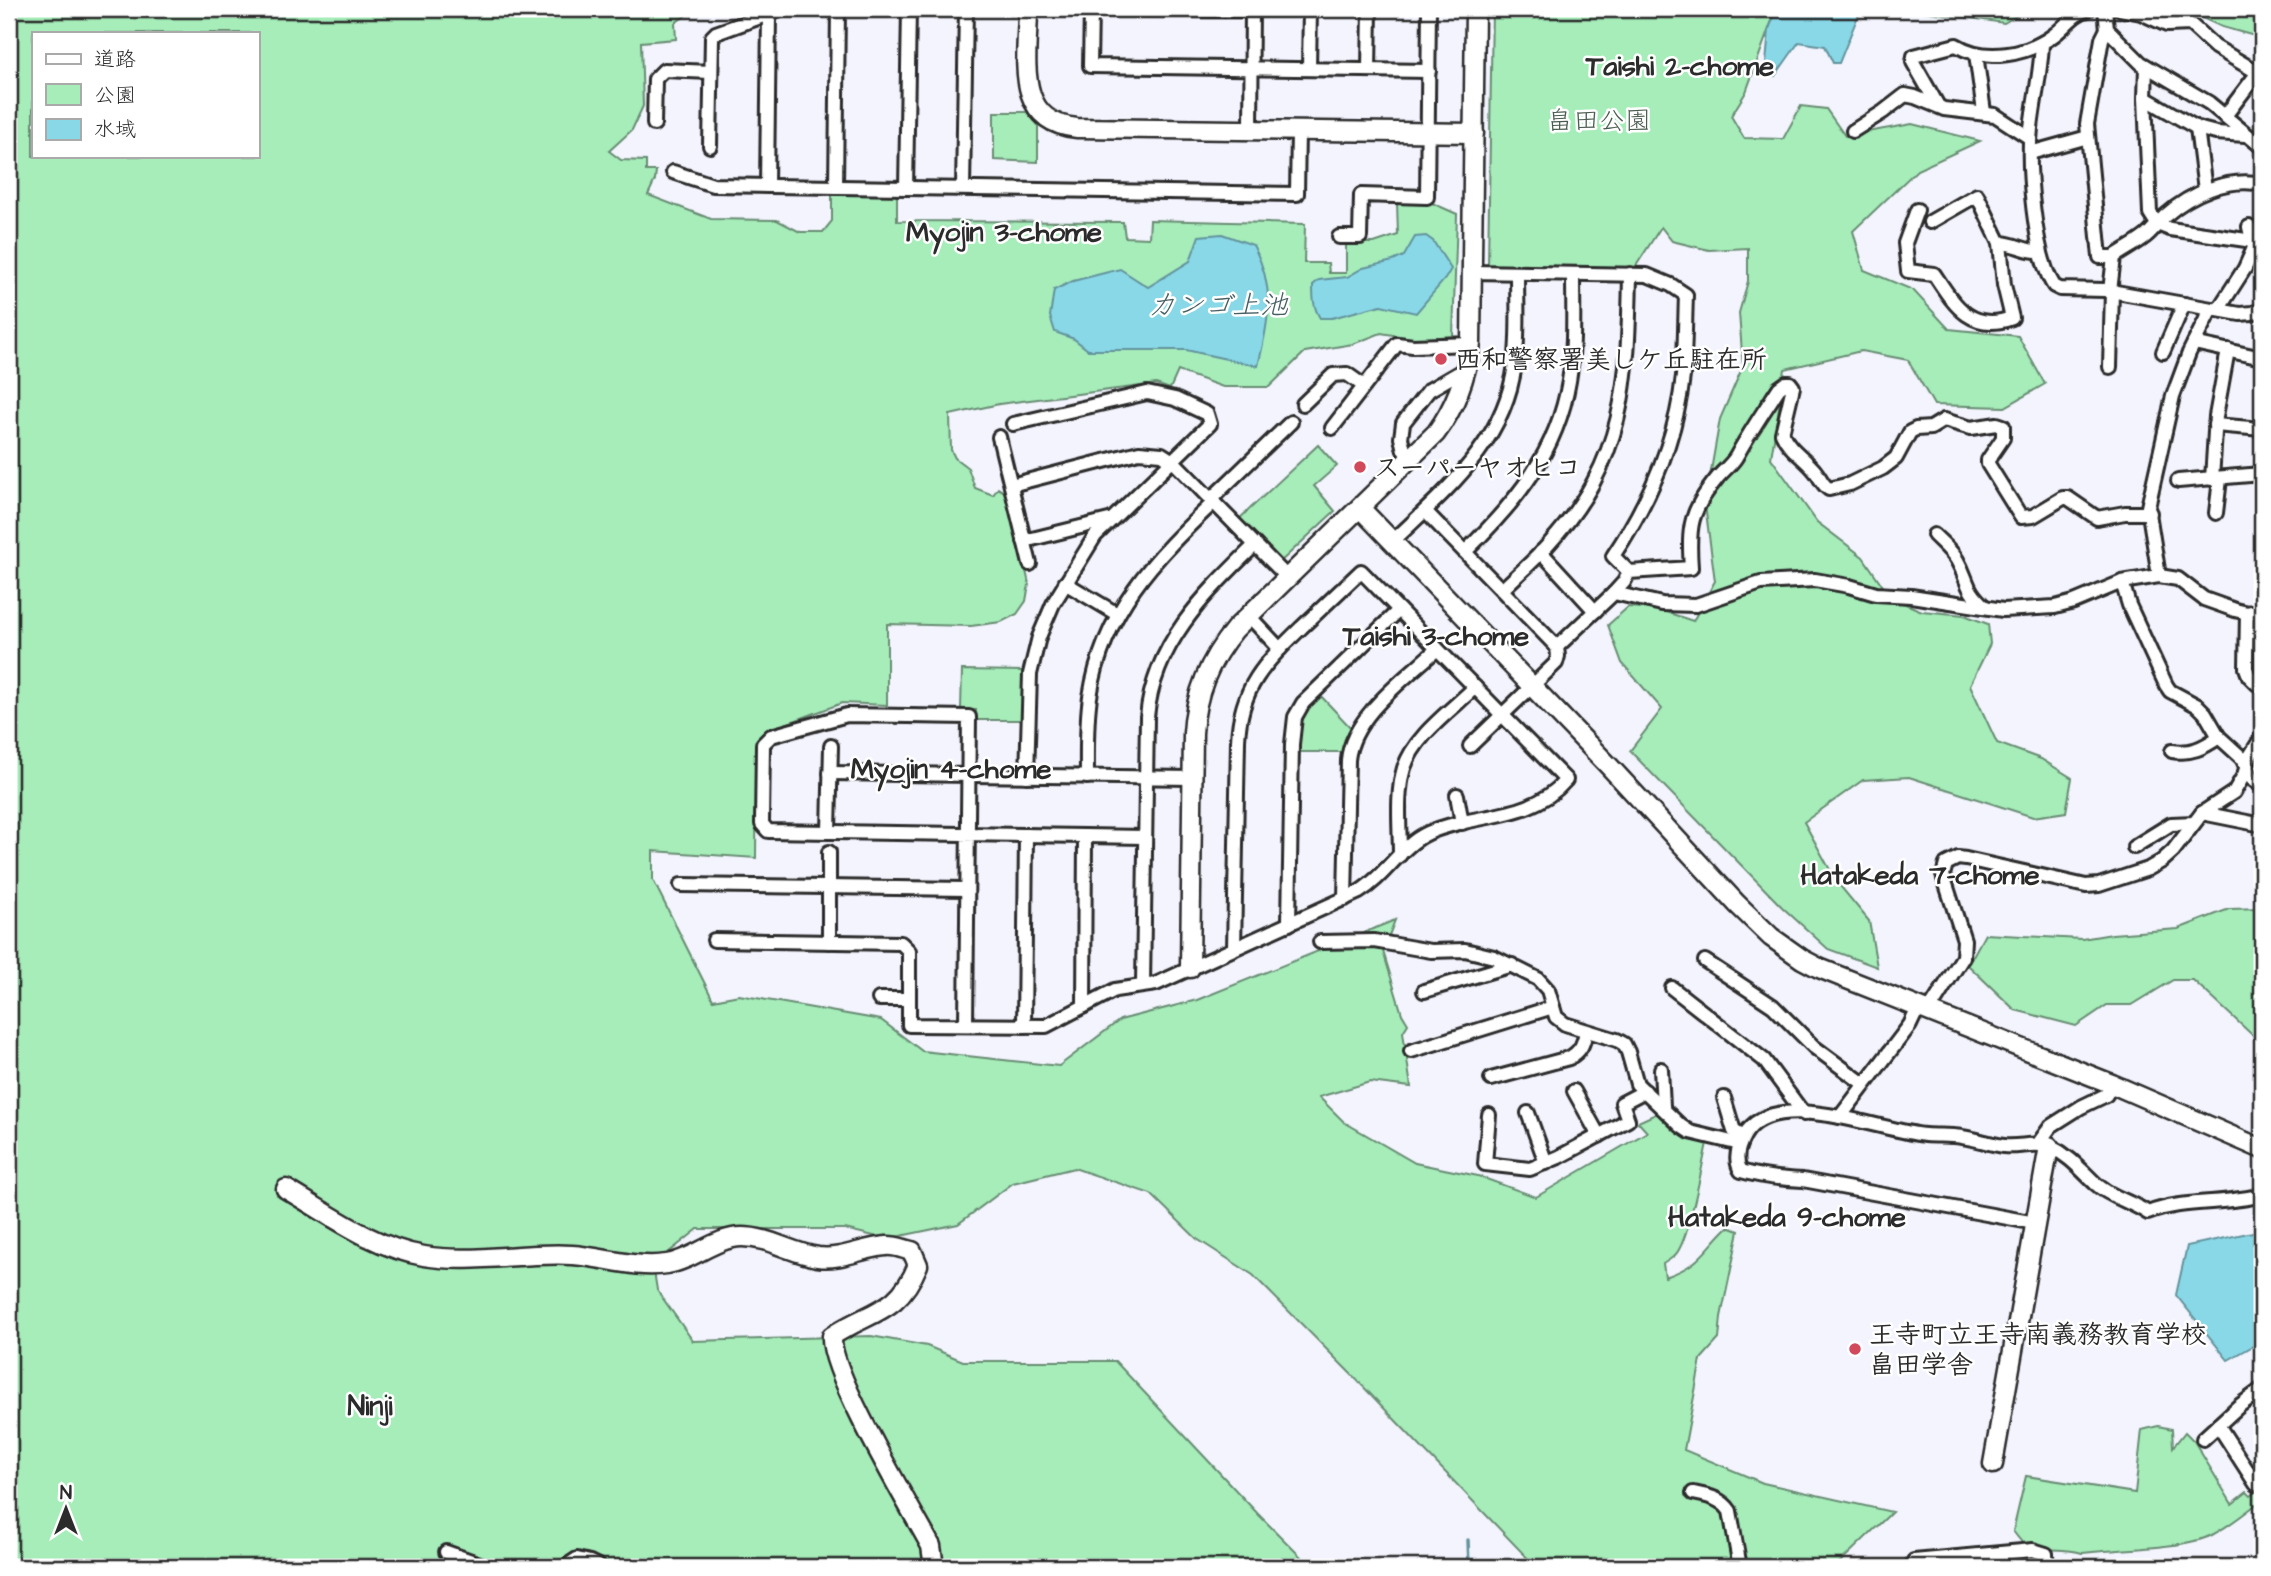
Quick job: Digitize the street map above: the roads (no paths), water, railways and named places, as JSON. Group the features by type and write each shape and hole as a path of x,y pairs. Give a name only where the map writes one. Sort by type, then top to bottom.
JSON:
{"street":[{"path":"710,146 712,37 716,33 783,9"},
{"path":"836,187 838,9"},
{"path":"906,188 908,9"},
{"path":"963,188 966,9"},
{"path":"1028,9 1029,94 1035,107 1053,122 1077,128 1474,133"},
{"path":"1091,9 1090,66 1429,71"},
{"path":"1145,9 1252,10 1251,130"},
{"path":"1309,69 1310,9"},
{"path":"1369,70 1370,9"},
{"path":"1339,237 1360,237 1361,195 1427,197 1429,9"},
{"path":"1190,968 1194,723 1202,686 1212,662 1226,640 1249,616 1436,433 1454,404 1467,368 1471,344 1475,9"},
{"path":"1938,106 1913,62 1914,56 1956,45 1976,54 2006,54 2042,43 2054,36 2080,12 2089,9"},
{"path":"2105,9 2108,29 2146,66 2209,103 2262,147"},
{"path":"2120,9 2141,13 2167,25 2190,24 2215,47 2261,73 2225,116"},
{"path":"768,186 769,14"},
{"path":"2108,29 2102,39 2087,124 2100,257 2114,257 2147,235 2191,196 2204,190 2238,183 2262,184"},
{"path":"2042,43 2030,153 2039,251 2054,286 2060,289 2111,291 2240,314 2262,310"},
{"path":"1976,54 1984,112"},
{"path":"2146,66 2150,213 2157,224 2170,229 2253,241"},
{"path":"654,124 655,79 664,70 710,72"},
{"path":"1853,131 1884,113 1905,95 1958,111 1984,112 2004,118 2030,138"},
{"path":"2145,98 2197,128 2216,133 2245,135"},
{"path":"2197,128 2204,190"},
{"path":"673,172 713,185 1297,194 1298,131"},
{"path":"2030,153 2088,137"},
{"path":"1917,210 1905,243 1908,271 1934,274 1954,305 1977,320 1986,323 2012,318 2004,285 2000,243 1977,195 1930,222"},
{"path":"2159,576 2148,507 2168,418 2194,343 2245,268 2255,248 2249,227"},
{"path":"2000,243 2015,245 2025,251 2039,251"},
{"path":"2110,367 2114,257"},
{"path":"1471,272 1630,274 1655,277 1686,295 1682,377 1675,421 1648,496 1614,556 1629,572"},
{"path":"1393,541 1479,454 1506,402 1515,366 1517,273"},
{"path":"1465,552 1507,510 1521,491 1539,464 1559,421 1572,360 1573,274"},
{"path":"1502,590 1565,525 1605,460 1618,422 1628,365 1630,274"},
{"path":"2164,352 2184,304"},
{"path":"2194,343 2262,358"},
{"path":"1332,428 1397,344 1471,344"},
{"path":"2216,513 2215,425 2228,350"},
{"path":"1412,458 1404,450 1400,429 1432,387 1467,368"},
{"path":"1303,404 1333,375 1347,374 1364,386"},
{"path":"1629,572 1692,568 1688,533 1697,507 1717,478 1735,459 1779,388 1786,383 1793,387 1782,433 1801,459 1813,468 1823,485 1829,489 1850,484 1884,468 1896,458 1910,432 1931,428 1949,420 1971,428 1997,424 2003,426 2003,438 1988,464 2021,517 2033,516 2063,498 2068,498 2097,518 2125,513 2150,513"},
{"path":"1432,387 1444,392 1454,404"},
{"path":"1013,424 1138,394 1164,395 1207,414 1210,424 1111,519 1089,545 1044,622 1030,674 1027,776"},
{"path":"1087,777 1088,716 1092,683 1103,647 1131,590 1159,555 1291,422"},
{"path":"2215,425 2262,429"},
{"path":"999,437 1030,564"},
{"path":"1011,485 1139,452 1162,454 1173,461 1288,578"},
{"path":"2178,481 2262,474"},
{"path":"1360,508 1771,937 1802,960 2112,1084 2262,1149"},
{"path":"1425,511 1557,647 1556,663 1470,746"},
{"path":"1024,541 1111,519"},
{"path":"1934,536 1953,554 1968,589 1986,608"},
{"path":"1143,985 1148,705 1163,656 1179,628 1197,603 1255,544"},
{"path":"1541,552 1595,611"},
{"path":"714,940 901,943 909,951 909,1025 1046,1026 1115,990 1156,984 1190,968 1234,949 1345,899 1371,885 1400,855 1425,835 1462,823 1514,813 1551,796 1566,780 1361,571 1262,667 1240,718 1234,949"},
{"path":"1557,647 1614,593 1629,572"},
{"path":"1614,593 1662,604 1696,605 1761,583 1815,580 1876,594 1911,596 2003,610 2055,607 2122,582 2159,576 2178,579 2204,598 2235,610 2262,610"},
{"path":"2122,582 2129,606 2170,691 2198,706 2205,713 2219,737 2242,758 2252,779 2262,786"},
{"path":"1065,583 1118,614"},
{"path":"1289,924 1292,744 1295,717 1310,695 1399,610"},
{"path":"2247,612 2246,668 2249,676 2258,684"},
{"path":"1249,616 1280,649"},
{"path":"1345,899 1348,760 1351,742 1365,717 1437,649"},
{"path":"1400,855 1401,787 1405,766 1417,744 1475,687"},
{"path":"966,1025 968,834 968,775 969,717 847,715 771,736 763,744 762,824 768,831 968,834 1145,837"},
{"path":"2172,751 2185,753 2203,748 2219,737"},
{"path":"1840,1116 1963,957 1964,940 1943,875 1946,864 1958,858 1966,859 2077,886 2099,885 2148,869 2174,851 2198,818 2234,792 2262,737"},
{"path":"829,832 831,746"},
{"path":"830,773 1192,778"},
{"path":"1457,795 1462,823"},
{"path":"2134,847 2171,824 2198,818 2262,825"},
{"path":"1024,1026 1026,835"},
{"path":"1084,1006 1085,836"},
{"path":"829,852 829,942"},
{"path":"681,885 967,889"},
{"path":"1320,942 1374,941 1431,951 1458,949 1494,957 1513,965 1538,979 1548,990 1556,1017 1565,1024 1624,1044 1637,1084 1681,1126 1690,1132 1742,1140"},
{"path":"1704,961 1773,1006 1814,1046 1864,1084"},
{"path":"1424,991 1513,965"},
{"path":"1672,988 1764,1060 1804,1114"},
{"path":"879,999 909,999"},
{"path":"1410,1051 1553,1007"},
{"path":"1491,1079 1569,1058 1578,1053 1586,1032"},
{"path":"1661,1069 1663,1106"},
{"path":"1993,1464 2035,1223 2044,1145 2051,1126 2081,1107 2106,1096 2112,1084"},
{"path":"1574,1091 1599,1136"},
{"path":"1489,1115 1485,1164 1530,1169 1628,1120 1622,1103 1645,1091"},
{"path":"1724,1098 1734,1131 1742,1140"},
{"path":"1528,1113 1546,1163"},
{"path":"2035,1223 1803,1180 1782,1180 1741,1171 1737,1160 1742,1140 1750,1125 1760,1118 1769,1115 1804,1114 1840,1116 1925,1135 1958,1136 2006,1146 2044,1145 2064,1154 2107,1192 2148,1213 2162,1207 2231,1202 2262,1195"},
{"path":"286,1189 388,1246 428,1257 573,1255 635,1265 667,1264 689,1258 738,1237 762,1238 792,1251 819,1257 842,1257 885,1246 912,1251 918,1265 902,1295 891,1305 850,1324 832,1336 831,1346 848,1390 931,1546 934,1567"},
{"path":"2203,1439 2239,1406 2262,1390"},
{"path":"2218,1425 2256,1484"},
{"path":"1693,1493 1713,1497 1725,1504 1730,1511 1740,1567"},
{"path":"1915,1567 1914,1561 1980,1561 2033,1550 2046,1554 2048,1567"},
{"path":"446,1552 488,1567"},
{"path":"565,1567 577,1559 600,1567"}],"water":[{"path":"1777,9 1860,11 1839,63 1833,63 1825,46 1799,42 1775,76 1765,75 1769,29"},
{"name":"カンゴ上池","path":"1222,234 1253,245 1265,276 1268,290 1267,319 1258,366 1186,350 1088,350 1074,339 1055,332 1050,316 1054,290 1073,281 1120,269 1148,287 1190,261 1199,236"},
{"path":"1426,236 1433,241 1451,269 1416,313 1381,305 1332,318 1320,318 1313,294 1313,285 1319,280 1347,277 1363,268 1393,261 1404,256 1415,237"},
{"path":"2262,1230 2262,1341 2228,1360 2176,1295 2187,1246"}],"waterway":[{"path":"1468,1540 1469,1567"}],"place":[{"name":"西和警察署美しケ丘駐在所","path":"1441,359"},
{"name":"スーパーヤオヒコ","path":"1360,467"},
{"name":"王寺町立王寺南義務教育学校 畠田学舎","path":"1855,1349"}],"district":[{"name":"Taishi 2-chome","path":"1680,65"},
{"name":"Myojin 3-chome","path":"1004,231"},
{"name":"Taishi 3-chome","path":"1436,635"},
{"name":"Myojin 4-chome","path":"951,768"},
{"name":"Hatakeda 7-chome","path":"1920,874"},
{"name":"Hatakeda 9-chome","path":"1787,1216"},
{"name":"Ninji","path":"370,1405"}],"park label":[{"name":"畠田公園","path":"1599,120"}]}
